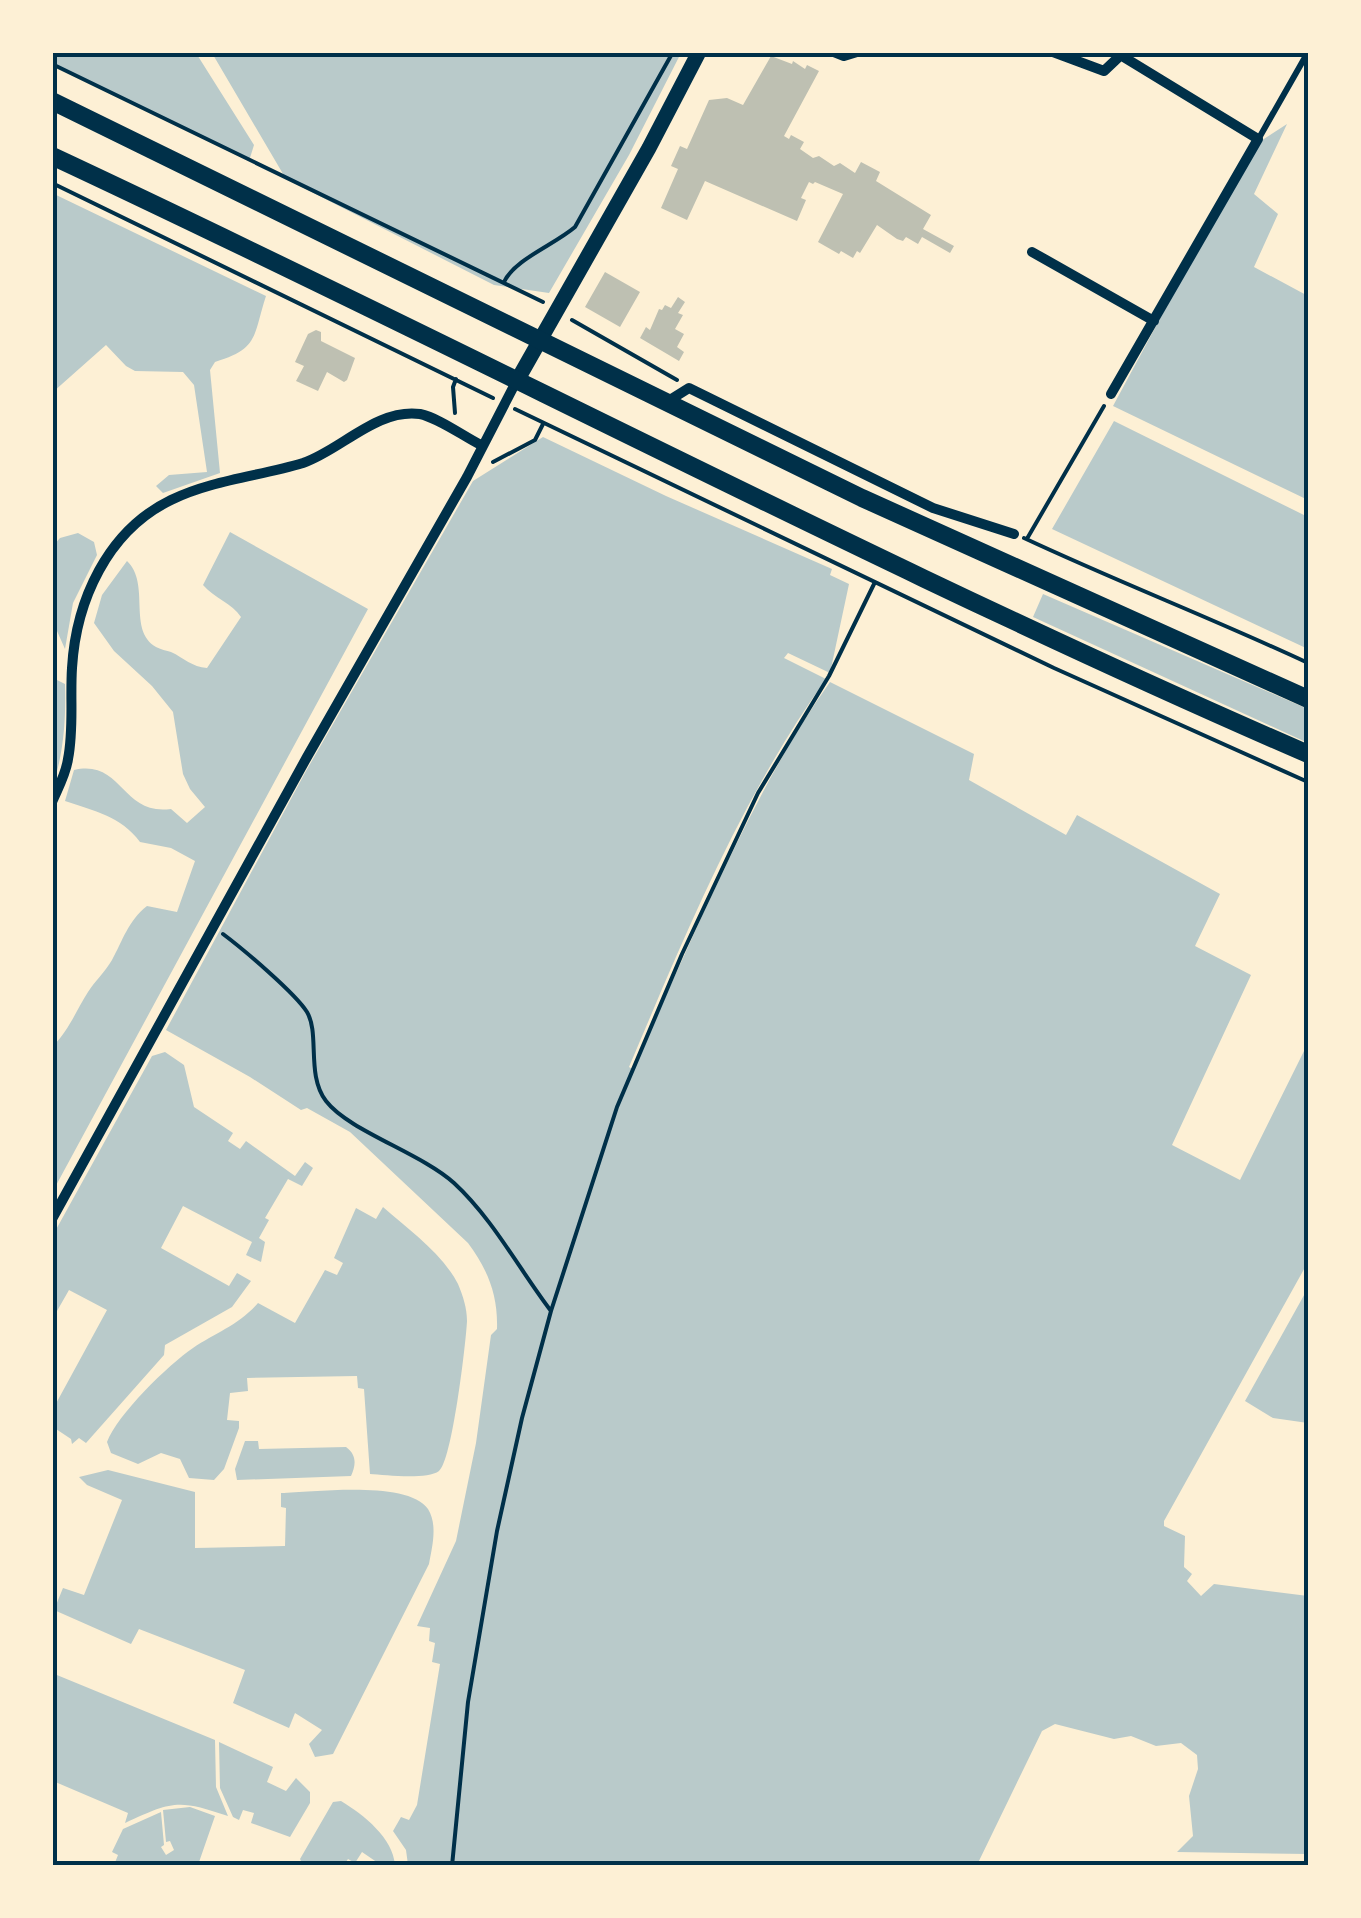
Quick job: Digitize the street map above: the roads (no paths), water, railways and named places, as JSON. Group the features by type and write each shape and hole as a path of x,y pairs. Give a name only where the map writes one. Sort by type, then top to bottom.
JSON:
{"main road":[{"path":"52,101 664,403 1001,564 1308,699"},
{"path":"52,156 1042,633 1308,754"}],"street":[{"path":"52,1219 307,756 650,148 698,52"},
{"path":"834,52 844,56 856,52"},
{"path":"1053,52 1104,72 1123,54 1258,140 1111,394"},
{"path":"1032,252 1154,320"},
{"path":"664,403 689,388 933,508 1014,534"},
{"path":"52,802 68,761 72,667 89,584 116,545 144,518 170,500 204,488 307,461 376,423 400,415 422,414 481,446"}],"lane":[{"path":"1258,140 1308,52"}]}
